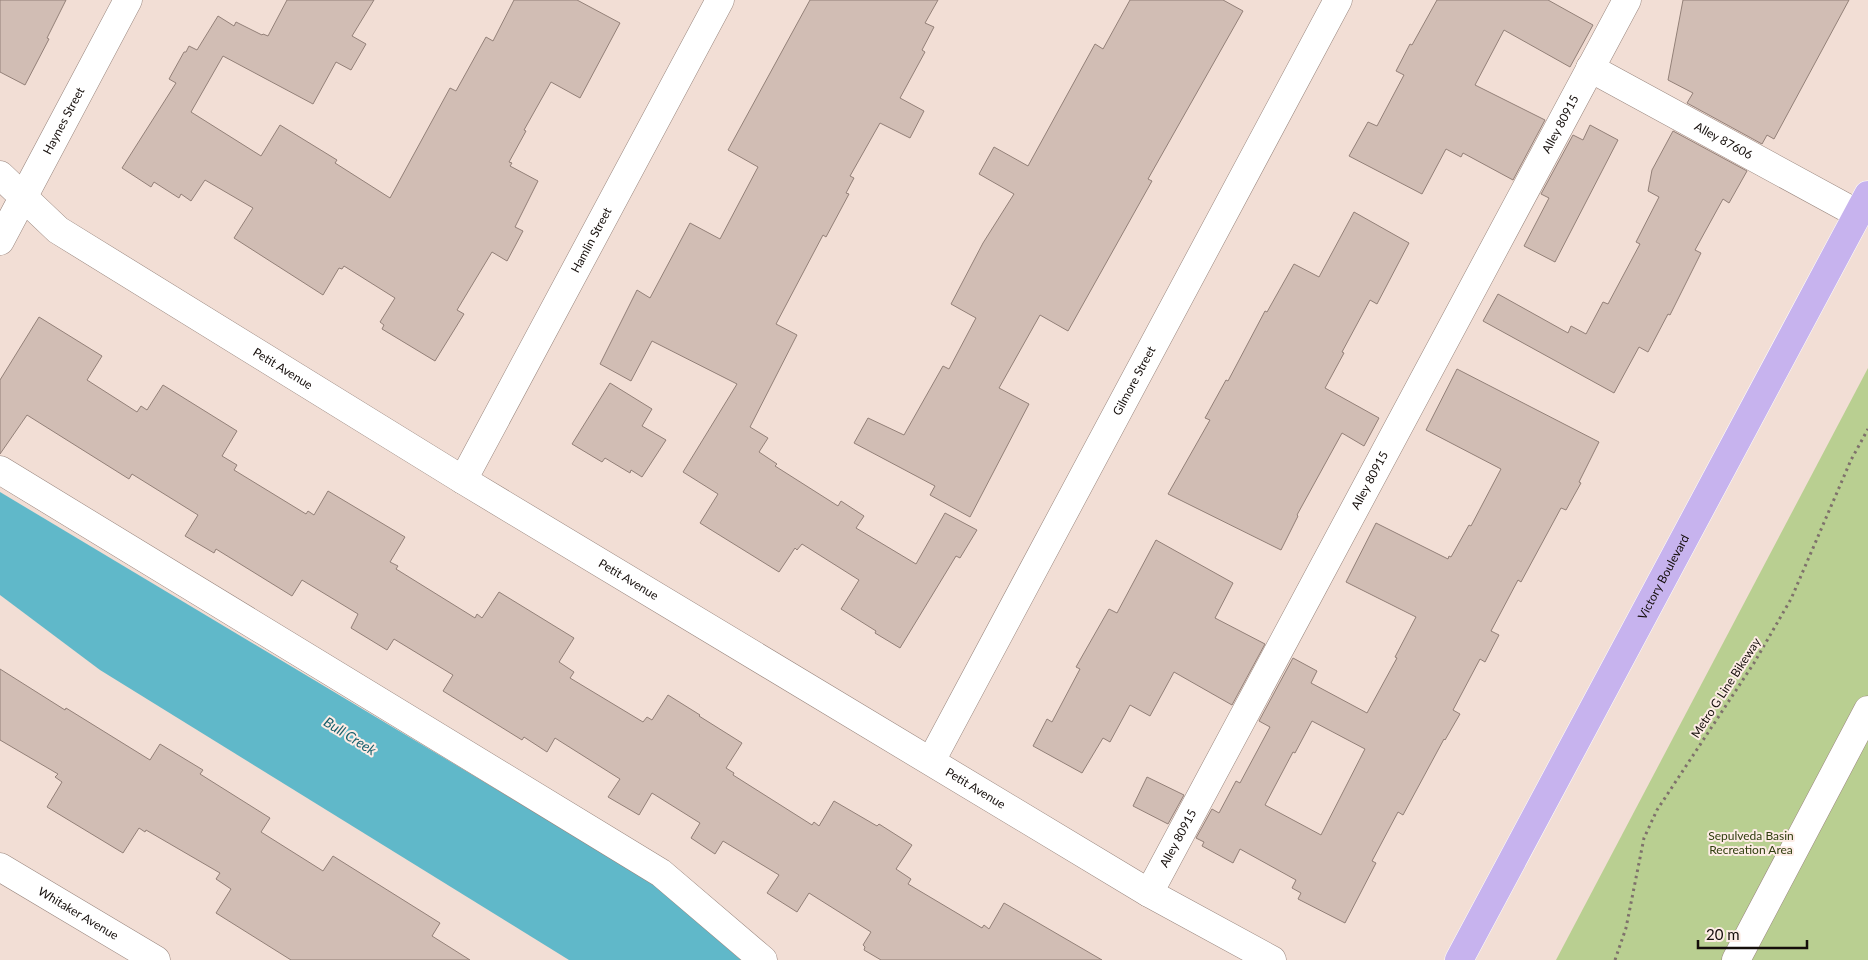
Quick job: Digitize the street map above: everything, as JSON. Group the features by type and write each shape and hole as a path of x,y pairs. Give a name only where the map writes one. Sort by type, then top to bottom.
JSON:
{"main road":[{"name":"Victory Boulevard","path":"1459,960 1863,204"}],"street":[{"name":"Haynes Street","path":"0,241 128,0"},
{"name":"Hamlin Street","path":"463,480 720,0"},
{"name":"Gilmore Street","path":"931,761 1338,0"},
{"name":"Alley 80915","path":"1149,893 1627,0"},
{"name":"Alley 87606","path":"1590,68 1863,204"},
{"name":"Petit Avenue","path":"0,175 58,230 463,480 1149,893 1272,960"},
{"path":"0,470 661,873 763,960"},
{"path":"1736,960 1868,710"},
{"name":"Whitaker Avenue","path":"0,867 156,960"}],"path":[{"name":"Metro G Line Bikeway","path":"1615,960 1626,928 1644,838 1657,810 1754,663 1791,599 1851,460 1868,430"}],"green space":[{"name":"Sepulveda Basin Recreation Area","path":"1868,368 1868,960 1556,960"}],"water":[{"name":"Bull Creek","path":"0,492 653,883 741,960 569,960 100,670 0,595"}],"building":[{"path":"0,0 66,0 47,38 49,39 25,85 0,72"},
{"path":"287,0 374,0 352,36 366,44 351,70 336,62 313,104 223,56 191,112 261,156 280,125 337,160 335,163 390,198 450,88 456,91 486,37 493,41 514,0 577,0 620,23 580,98 551,82 524,130 526,131 509,162 512,163 510,166 538,181 515,227 523,231 507,261 492,252 457,310 464,314 435,361 382,329 384,325 380,322 395,298 344,266 342,269 339,268 323,295 234,238 253,208 205,180 191,201 181,194 179,198 154,182 151,187 122,168 176,83 169,79 184,52 186,52 189,46 197,50 218,16 234,26 236,22 268,36"},
{"path":"810,0 938,0 925,23 934,27 922,50 925,52 900,98 924,111 910,138 880,123 850,176 854,178 846,193 849,194 826,237 823,235 776,324 797,335 750,427 768,438 759,452 777,464 775,466 838,506 841,501 864,516 856,528 916,564 945,513 977,530 960,558 956,556 900,648 841,609 859,580 802,544 797,550 795,548 779,572 700,523 718,494 683,472 737,384 652,341 631,381 600,364 637,290 650,298 690,223 720,239 758,167 728,150"},
{"path":"1130,0 1223,0 1243,11 1148,179 1152,181 1068,331 1040,315 999,388 1029,404 970,517 930,495 935,486 854,443 868,418 904,435 943,366 949,369 976,318 951,304 983,243 1014,194 979,174 994,147 1028,166 1095,44 1103,49"},
{"path":"1437,0 1548,0 1593,25 1570,67 1504,30 1475,85 1545,120 1513,180 1463,153 1461,157 1446,149 1422,194 1349,156 1368,122 1377,126 1404,75 1396,71"},
{"path":"1683,0 1849,0 1774,139 1767,135 1762,144 1687,103 1693,93 1668,80"},
{"path":"1590,125 1618,140 1555,262 1524,246 1549,198 1541,194 1573,135 1583,140"},
{"path":"1673,131 1747,171 1729,203 1723,199 1695,250 1701,253 1670,315 1668,314 1648,352 1639,347 1614,393 1483,321 1498,294 1568,333 1571,326 1586,334 1603,302 1608,304 1640,244 1636,242 1659,197 1648,191 1652,170"},
{"path":"1354,212 1409,243 1377,304 1370,300 1325,388 1379,418 1364,446 1342,433 1297,515 1281,550 1168,494 1210,420 1205,418 1226,380 1228,381 1265,311 1267,312 1294,264 1319,277"},
{"path":"39,317 102,356 87,380 137,412 141,406 147,410 163,385 237,431 222,456 237,465 234,470 306,514 308,511 314,515 328,491 405,537 390,562 398,566 396,569 475,618 477,614 482,618 499,592 574,638 559,662 574,672 570,678 643,722 647,717 652,720 668,695 700,715 742,743 726,768 734,773 733,775 812,825 814,822 819,826 834,801 877,826 879,824 912,845 896,869 911,879 908,884 982,928 984,925 989,929 1004,903 1102,960 881,960 864,950 865,947 863,945 871,932 809,893 797,912 767,893 779,875 723,841 715,854 691,838 700,823 652,793 639,815 608,797 620,779 555,738 547,752 524,737 522,740 443,691 453,675 394,639 387,650 351,628 358,614 302,580 292,596 216,549 214,553 185,536 198,515 132,474 129,479 27,415 0,454 0,380"},
{"path":"1457,369 1599,442 1579,482 1581,483 1566,510 1561,508 1521,582 1518,580 1491,631 1499,635 1485,662 1480,659 1453,710 1460,714 1444,739 1403,815 1398,812 1372,861 1376,863 1345,923 1298,899 1301,893 1292,888 1296,880 1240,849 1233,863 1202,846 1204,842 1196,838 1212,809 1219,813 1236,781 1240,783 1270,727 1259,721 1293,658 1317,671 1311,683 1367,713 1397,658 1395,657 1416,617 1346,582 1376,523 1448,559 1449,556 1451,557 1469,525 1471,526 1501,469 1426,430","holes":["1312,721 1365,749 1321,835 1265,805"]},
{"path":"610,383 652,409 642,426 666,440 642,477 631,470 630,473 605,458 602,462 572,444"},
{"path":"1156,540 1233,583 1215,618 1265,644 1232,705 1174,672 1150,716 1130,705 1110,742 1103,738 1082,773 1033,746 1047,719 1052,722 1080,669 1076,667 1109,609 1117,613"},
{"path":"0,669 150,760 160,744 203,770 200,774 270,818 261,832 323,871 333,856 440,923 432,936 470,960 291,960 216,913 231,889 216,879 220,873 146,830 145,832 139,828 123,853 47,807 62,782 55,777 58,774 0,740"},
{"path":"1147,777 1184,795 1168,824 1133,806"}]}
